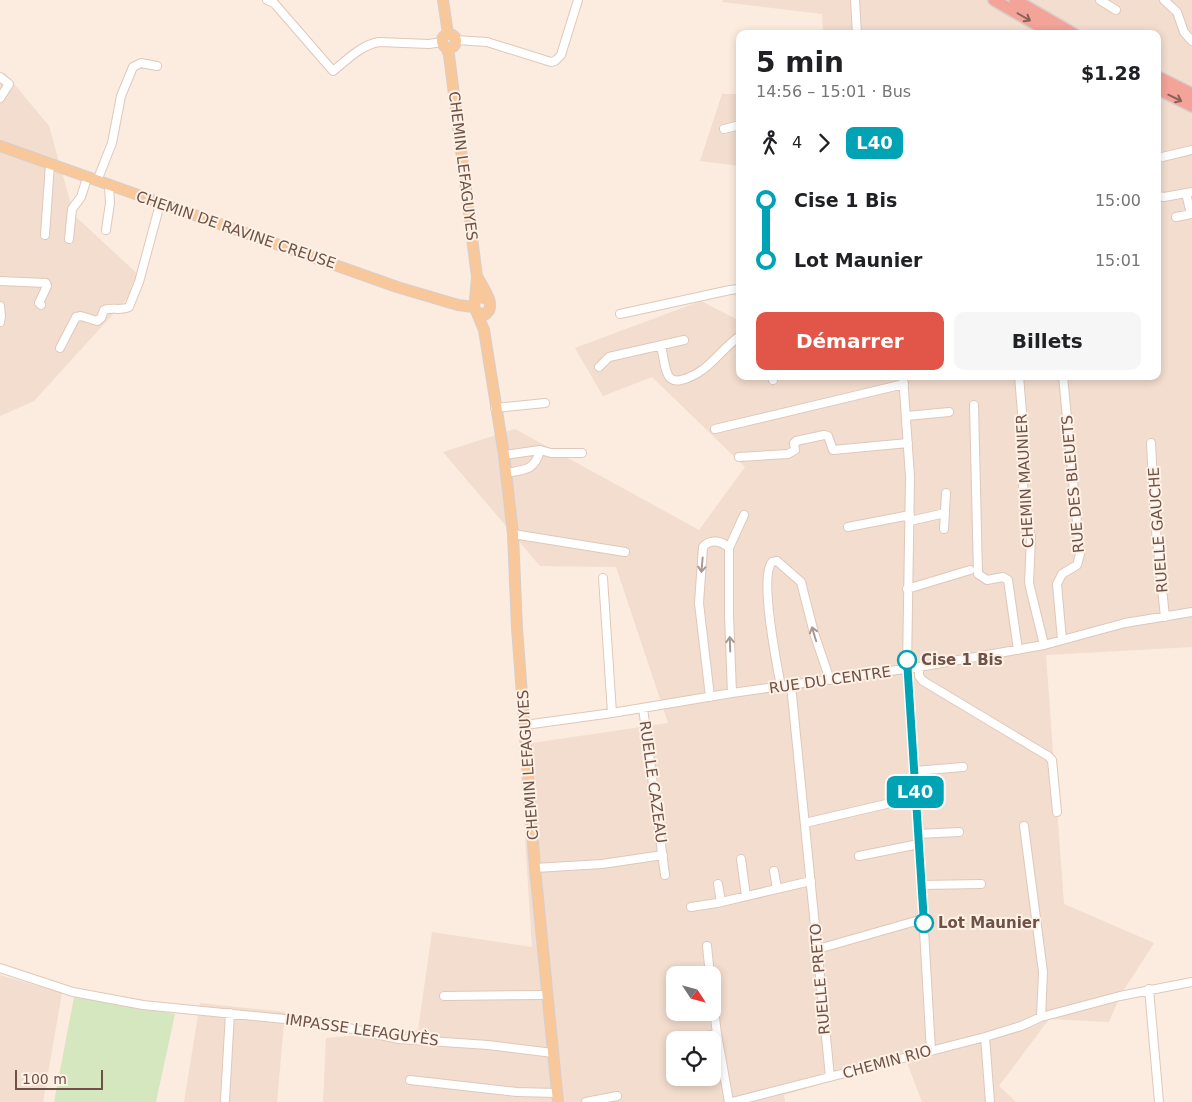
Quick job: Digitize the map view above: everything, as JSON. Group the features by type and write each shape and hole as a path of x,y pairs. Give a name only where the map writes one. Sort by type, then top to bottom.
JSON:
{"highway":[{"path":"994,0 1046,30"},
{"path":"1015,0 1067,30"},
{"path":"1161,78 1192,94"},
{"path":"1161,90 1192,106"}],"main road":[{"name":"CHEMIN LEFAGUYES","path":"443,0 477,277 475,307 484,330 504,455 512,534 535,868 557,1097"},
{"name":"CHEMIN DE RAVINE CREUSE","path":"0,146 397,287 458,305 475,307"},
{"name":"CHEMIN LEFAGUYES","path":"477,277 488,299"},
{"path":"479,298 488,299 491,302 490,311 481,315 475,307 479,298"},
{"name":"CHEMIN LEFAGUYES","path":"484,330 490,311"}],"street":[{"path":"272,1 334,71 363,47 379,42 449,44 487,42 551,62 555,61 560,55 578,0"},
{"path":"855,0 857,30"},
{"path":"1100,0 1116,10"},
{"path":"1164,0 1178,12 1184,32 1192,41"},
{"path":"97,181 112,143 121,96 133,67 141,63 157,66"},
{"path":"0,77 9,84 0,98"},
{"path":"724,129 736,126"},
{"path":"1161,157 1192,150"},
{"path":"45,235 50,164"},
{"path":"69,239 72,209 81,197 86,178"},
{"path":"106,230 110,203 109,186"},
{"path":"1161,196 1189,192 1192,214 1176,217"},
{"path":"60,348 76,317 81,316 97,321 106,309 129,307 139,282 160,204"},
{"path":"0,281 46,283 47,286 39,303 41,305"},
{"path":"620,314 736,289"},
{"path":"0,306 2,316 0,322"},
{"path":"599,367 609,357 684,340"},
{"path":"661,344 668,374 672,380 678,381 693,377 704,371 736,340"},
{"path":"716,428 904,380 910,518 907,589 907,668 931,1051"},
{"name":"CHEMIN MAUNIER","path":"1019,380 1024,438 1023,499 1031,537 1029,583 1044,645"},
{"name":"RUE DES BLEUETS","path":"1062,640 1057,584 1062,574 1077,565 1080,554 1063,380"},
{"path":"495,408 545,403"},
{"path":"974,405 978,574 988,580 1003,577 1008,580 1018,650"},
{"path":"906,416 949,412"},
{"path":"739,457 788,454 794,450 796,441 824,435 828,436 833,450 908,443"},
{"name":"RUELLE GAUCHE","path":"1151,443 1155,521 1165,617"},
{"path":"504,455 540,450 551,453 582,453"},
{"path":"505,473 528,469 536,460 540,450"},
{"path":"944,529 946,493"},
{"path":"848,527 945,513"},
{"path":"732,693 729,615 730,548 744,515"},
{"path":"512,534 625,552"},
{"path":"710,697 698,603 703,547 711,541 725,544 730,548"},
{"path":"781,687 770,626 768,583 768,569 772,562 777,561 801,582 814,633 830,680"},
{"path":"907,589 970,570"},
{"path":"603,578 612,713"},
{"name":"RUE DU CENTRE","path":"525,725 732,693 919,667 1044,645 1125,623 1192,612"},
{"path":"919,667 919,676 923,681 1052,760 1057,812"},
{"name":"RUELLE PRETO","path":"791,685 830,1077"},
{"name":"RUELLE CAZEAU","path":"643,708 665,875"},
{"path":"914,771 963,767"},
{"path":"805,823 916,797"},
{"path":"1024,826 1043,972 1041,1017"},
{"path":"918,834 959,832"},
{"path":"860,856 919,844"},
{"name":"RUELLE CAZEAU","path":"535,868 602,864 663,855"},
{"path":"741,859 746,896"},
{"path":"774,870 777,889"},
{"path":"691,907 811,881"},
{"path":"718,884 721,902"},
{"path":"921,885 981,884"},
{"path":"818,949 923,919"},
{"path":"707,946 709,966"},
{"name":"IMPASSE LEFAGUYÈS","path":"0,968 74,992 143,1005 325,1023 399,1038 488,1045 553,1053"},
{"name":"CHEMIN RIO","path":"731,1102 985,1037 1021,1026 1041,1017 1149,989 1192,982"},
{"path":"1149,989 1159,1102"},
{"path":"444,996 546,995"},
{"path":"225,1100 230,1013"},
{"path":"985,1037 990,1102"},
{"path":"721,1053 731,1102"},
{"name":"CHEMIN LEFAGUYES","path":"410,1080 557,1097"},
{"path":"586,1102 617,1096"}],"shaded area":[{"path":"723,0 1192,0 1192,647 1046,655 1064,904 1154,943 1120,996 1109,1022 1049,1019 999,1086 1016,1102 922,1102 906,1060 784,1095 785,1102 323,1102 326,1038 418,1030 432,932 532,947 519,745 668,723 616,567 540,566 443,452 515,429 699,530 745,467 652,377 603,396 575,348 701,301 736,319 736,380 1161,380 1161,30 823,30 822,14 722,2"},
{"path":"0,73 5,73 49,126 74,215 144,280 34,401 0,416"},
{"path":"722,94 736,94 736,166 700,161"},
{"path":"0,975 62,993 43,1102 0,1102"},
{"path":"200,1003 285,1012 277,1102 184,1102"}],"green space":[{"path":"74,997 175,1014 156,1102 54,1102"}],"bus line":[{"name":"L40","path":"907,660 924,923"}],"place":[{"name":"Cise 1 Bis","path":"907,660"},
{"name":"Lot Maunier","path":"924,923"}]}
